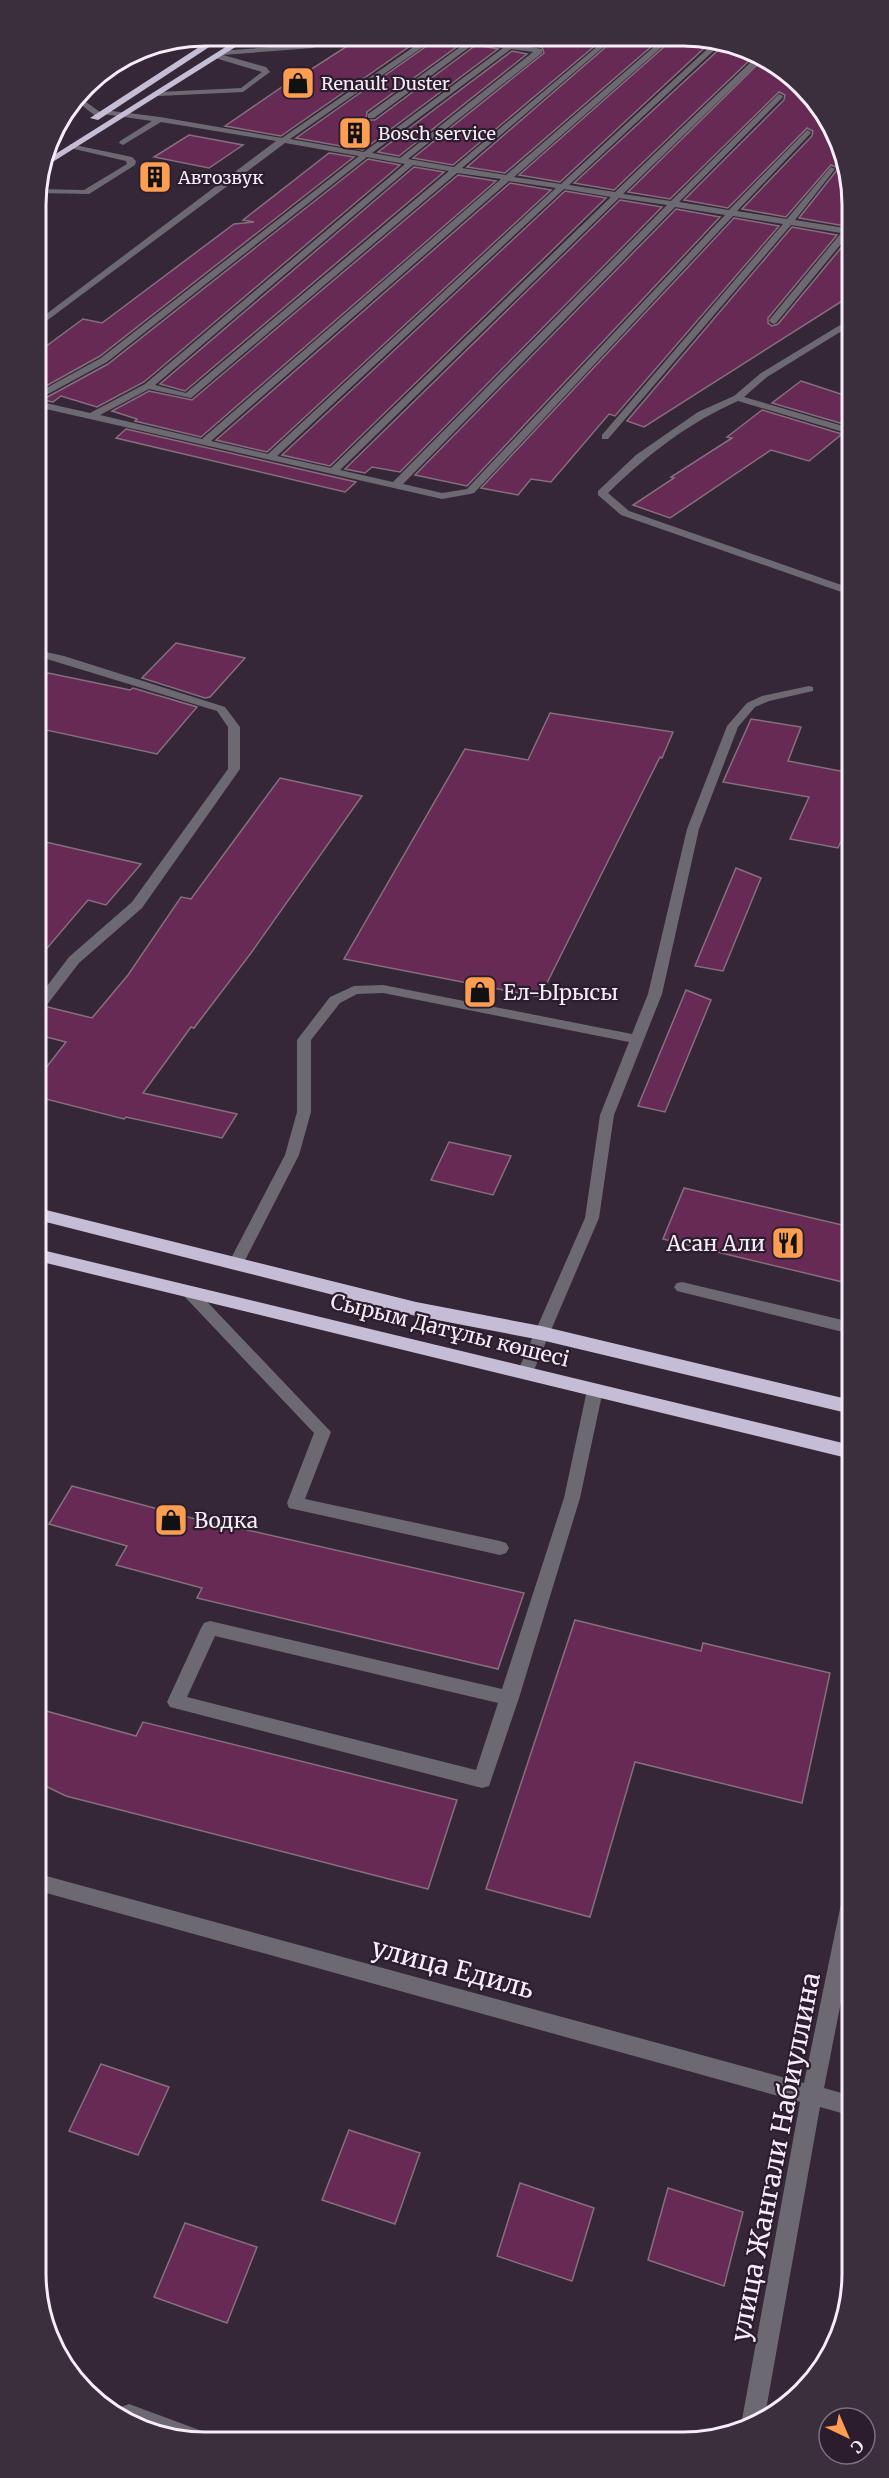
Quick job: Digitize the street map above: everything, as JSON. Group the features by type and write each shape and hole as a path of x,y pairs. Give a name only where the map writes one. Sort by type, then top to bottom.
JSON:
{"highway":[{"path":"82,126 207,47"},
{"path":"54,158 233,47"},
{"name":"Сырым Датұлы көшесі","path":"47,1216 416,1309 541,1333 842,1405"},
{"name":"Сырым Датұлы көшесі","path":"46,1257 842,1450"}],"street":[{"path":"220,55 303,47"},
{"path":"47,318 283,141 420,47"},
{"path":"371,116 465,47"},
{"path":"47,392 104,360 399,128 509,47"},
{"path":"401,161 539,51 516,47"},
{"path":"148,386 188,396 601,47"},
{"path":"204,442 658,47"},
{"path":"270,457 711,49"},
{"path":"159,94 243,90 266,72 220,55"},
{"path":"333,471 753,63"},
{"path":"396,485 779,96"},
{"path":"84,103 102,114 126,114 160,119 411,163 842,228"},
{"path":"123,143 160,119"},
{"path":"47,406 442,496 470,491 807,132"},
{"path":"48,191 86,192 131,165 132,161 129,159 73,146"},
{"path":"92,416 148,386 411,163"},
{"path":"605,436 789,222 831,169"},
{"path":"773,321 842,236"},
{"path":"842,327 764,375 737,398 701,414 639,457 602,493 625,513 842,589"},
{"path":"737,398 842,429"},
{"path":"47,655 221,709 234,727 234,769 137,905 74,960 47,996"},
{"path":"525,1373 592,1218 606,1115 655,994 693,829 733,726 751,705 766,698 809,689"},
{"path":"236,1264 292,1155 304,1112 304,1040 335,1000 354,990 383,989 637,1039"},
{"path":"682,1287 842,1326"},
{"path":"189,1292 323,1432 295,1503 500,1548"},
{"path":"510,1698 210,1628 176,1702 482,1780 510,1698 572,1498 595,1390"},
{"name":"улица Едиль","path":"46,1884 842,2103"},
{"name":"улица Жангали Набиуллина","path":"754,2415 812,2095 842,1948"}],"building":[{"path":"346,47 409,47 281,136 225,126"},
{"path":"425,47 456,47 367,112 366,120 375,120 473,47 498,49 363,150 296,138"},
{"path":"542,47 593,47 453,165 413,158 544,53"},
{"path":"606,47 651,47 505,173 467,167"},
{"path":"664,47 704,48 560,182 519,175"},
{"path":"512,51 527,54 399,156 378,152"},
{"path":"718,51 749,61 614,190 574,183"},
{"path":"757,65 772,73 796,93 821,126 834,155 839,175 842,195 842,225 799,218 837,170 831,165 786,217 742,209 812,136 813,131 807,128 728,208 684,200 784,100 785,95 779,92 670,199 628,192"},
{"path":"189,135 243,145 209,168 154,157"},
{"path":"329,153 354,157 100,356 47,385 47,346 83,319 102,323 234,224 254,222 243,220"},
{"path":"368,159 400,165 144,382 97,407 61,396 53,402 47,401 47,397 108,364"},
{"path":"414,167 444,172 185,391 160,384"},
{"path":"458,175 496,181 201,437 135,421 137,419 112,411 149,391 192,400"},
{"path":"510,183 551,190 267,452 216,440"},
{"path":"565,191 606,198 330,466 282,455"},
{"path":"620,200 662,207 400,472 372,467 365,473 345,469"},
{"path":"676,209 720,217 467,486 415,475"},
{"path":"734,218 779,226 615,416 609,414 551,482 531,479 518,495 481,488"},
{"path":"792,227 837,235 768,318 768,323 772,326 778,324 842,247 842,301 644,427 627,421"},
{"path":"801,381 842,394 842,424 772,403"},
{"path":"762,410 842,434 809,461 771,450 670,518 633,505 674,478 671,477 732,438 727,437"},
{"path":"126,429 356,482 345,492 116,438"},
{"path":"176,643 245,658 210,697 205,698 142,678"},
{"path":"47,674 130,690 133,688 197,707 157,754 47,730"},
{"path":"550,713 673,732 662,758 660,757 540,997 344,959 465,749 528,760"},
{"path":"751,719 801,727 788,761 842,771 842,839 838,848 790,839 809,797 723,782"},
{"path":"280,778 362,796 251,953 194,1028 191,1027 143,1093 237,1114 222,1138 126,1117 124,1119 47,1099 47,1067 66,1042 47,1037 47,1008 92,1018 128,975 181,897 191,899"},
{"path":"47,842 141,864 106,905 88,900 47,949"},
{"path":"736,868 761,878 723,971 695,966"},
{"path":"686,990 711,1000 665,1112 638,1106"},
{"path":"449,1142 511,1156 493,1195 431,1180"},
{"path":"684,1188 842,1225 842,1282 663,1239"},
{"path":"72,1486 229,1528 230,1526 524,1593 498,1669 197,1598 202,1588 116,1565 127,1546 49,1524"},
{"path":"575,1620 701,1651 703,1643 830,1673 802,1803 635,1762 590,1917 486,1889"},
{"path":"46,1711 136,1736 143,1722 457,1800 428,1889 66,1796 46,1786"},
{"path":"101,2064 169,2087 138,2155 69,2131"},
{"path":"349,2130 420,2153 395,2224 322,2200"},
{"path":"520,2183 594,2208 572,2281 497,2256"},
{"path":"668,2188 743,2212 724,2286 648,2260"},
{"path":"185,2223 257,2247 227,2323 154,2297"}],"place":[{"name":"Renault Duster","path":"298,83"},
{"name":"Bosch service","path":"355,133"},
{"name":"Автозвук","path":"155,177"},
{"name":"Ел-Ырысы","path":"480,992"},
{"name":"Асан Али","path":"788,1243"},
{"name":"Водка","path":"171,1520"}]}
